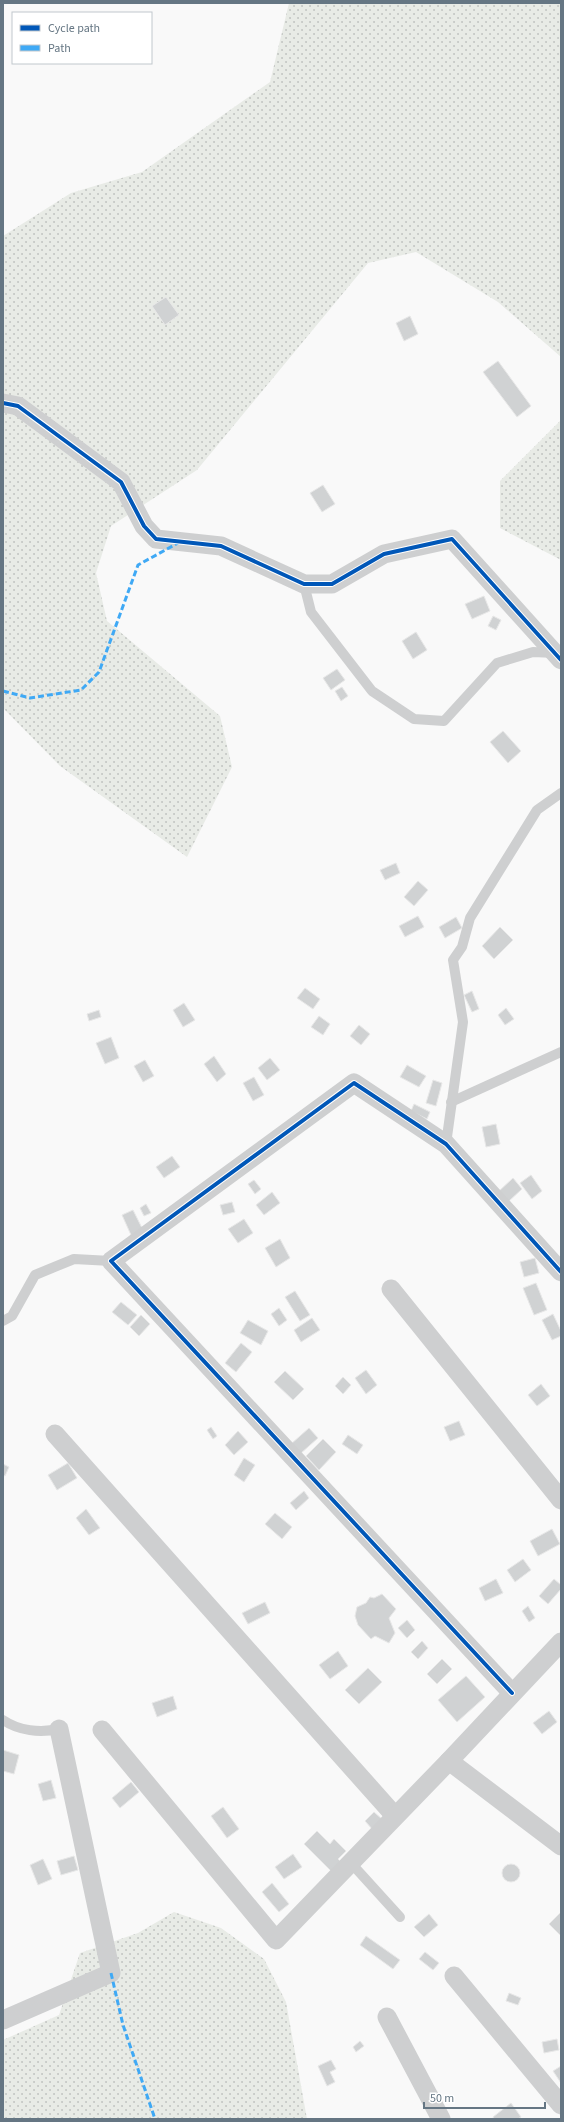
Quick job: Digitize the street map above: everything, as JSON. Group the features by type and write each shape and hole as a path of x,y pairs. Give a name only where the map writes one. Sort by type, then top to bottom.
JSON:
{"street":[{"path":"3,403 18,406 121,482 144,526 156,539 221,546 304,584 332,584 384,554 452,539 559,656"},
{"path":"512,1693 111,1261 354,1083 446,1144 561,1272"},
{"path":"391,1289 561,1500"},
{"path":"55,1434 396,1816"},
{"path":"102,1730 276,1940 450,1761 561,1642"},
{"path":"3,2020 111,1973 59,1729"},
{"path":"450,1761 561,1846"},
{"path":"454,1976 561,2105"},
{"path":"387,2017 441,2119"}],"lane":[{"path":"304,584 311,612 372,691 414,720 444,721 497,663 533,652 559,656"},
{"path":"446,1144 463,1022 452,960 462,947 470,918 537,810 561,793"},
{"path":"452,1102 561,1052"},
{"path":"3,1321 12,1316 35,1275 74,1259 111,1261"},
{"path":"3,1720 11,1725 43,1732 59,1729"},
{"path":"351,1863 400,1917"}],"shaded area":[{"path":"289,3 561,3 561,357 498,302 416,252 368,263 197,470 111,526 96,573 107,621 220,716 232,767 187,857 60,766 3,708 3,236 71,193 142,172 270,82"},
{"path":"561,420 561,560 500,528 500,481"},
{"path":"174,1912 221,1928 264,1959 286,2002 307,2119 3,2119 3,2040 59,2015 80,1953 138,1933"}],"building":[{"path":"166,297 179,315 165,325 152,306"},
{"path":"410,316 418,334 404,341 396,323"},
{"path":"498,361 531,406 517,417 483,372"},
{"path":"323,485 335,504 322,512 310,493"},
{"path":"484,596 490,611 472,619 465,604"},
{"path":"493,616 501,620 496,630 488,626"},
{"path":"416,632 427,650 413,659 402,641"},
{"path":"337,669 345,680 331,690 323,678"},
{"path":"342,687 348,696 341,701 335,691"},
{"path":"503,731 521,751 508,763 490,742"},
{"path":"396,863 400,873 385,880 380,870"},
{"path":"418,881 428,890 414,906 404,897"},
{"path":"418,916 424,927 405,937 399,926"},
{"path":"456,917 462,928 445,938 439,927"},
{"path":"500,927 513,940 494,959 482,946"},
{"path":"305,988 320,999 313,1009 297,998"},
{"path":"472,991 479,1009 472,1012 464,995"},
{"path":"184,1003 195,1020 183,1027 173,1010"},
{"path":"506,1008 514,1019 505,1025 498,1015"},
{"path":"99,1010 101,1017 89,1021 87,1014"},
{"path":"319,1016 330,1024 323,1035 311,1027"},
{"path":"359,1025 370,1034 361,1045 350,1036"},
{"path":"111,1037 119,1058 105,1064 96,1043"},
{"path":"214,1056 226,1074 217,1082 204,1064"},
{"path":"270,1058 280,1070 267,1080 258,1068"},
{"path":"145,1060 154,1076 143,1082 134,1066"},
{"path":"407,1065 426,1076 419,1087 400,1077"},
{"path":"254,1077 264,1095 253,1101 243,1083"},
{"path":"433,1080 442,1083 436,1106 426,1103"},
{"path":"414,1104 430,1112 427,1119 411,1111"},
{"path":"496,1124 500,1144 486,1147 482,1127"},
{"path":"172,1156 180,1167 164,1178 156,1167"},
{"path":"531,1175 542,1191 532,1199 520,1183"},
{"path":"513,1178 522,1189 508,1202 498,1192"},
{"path":"254,1180 261,1189 255,1194 248,1184"},
{"path":"272,1192 280,1203 264,1215 256,1205"},
{"path":"232,1202 235,1212 223,1215 220,1205"},
{"path":"146,1204 151,1213 144,1216 140,1208"},
{"path":"133,1210 143,1230 131,1235 122,1215"},
{"path":"244,1219 253,1233 238,1243 228,1229"},
{"path":"280,1239 290,1258 276,1267 265,1248"},
{"path":"535,1258 539,1273 524,1277 520,1262"},
{"path":"536,1283 547,1310 534,1315 523,1288"},
{"path":"295,1291 310,1315 300,1321 285,1297"},
{"path":"121,1302 137,1315 128,1325 112,1312"},
{"path":"279,1308 287,1320 279,1326 271,1314"},
{"path":"553,1314 561,1331 561,1336 552,1340 542,1320"},
{"path":"141,1315 150,1324 139,1336 130,1327"},
{"path":"312,1318 320,1330 301,1342 294,1330"},
{"path":"248,1320 268,1331 261,1345 240,1333"},
{"path":"241,1343 252,1352 236,1372 225,1363"},
{"path":"366,1370 377,1385 366,1394 355,1378"},
{"path":"285,1371 304,1389 293,1400 274,1382"},
{"path":"343,1377 351,1385 343,1394 335,1386"},
{"path":"541,1384 550,1396 537,1406 528,1395"},
{"path":"459,1421 465,1435 450,1441 444,1427"},
{"path":"211,1427 217,1436 213,1439 207,1430"},
{"path":"309,1428 318,1438 300,1454 291,1444"},
{"path":"238,1431 248,1442 234,1455 225,1445"},
{"path":"348,1435 363,1445 357,1454 342,1444"},
{"path":"323,1439 336,1452 319,1470 306,1456"},
{"path":"244,1458 255,1465 244,1482 234,1475"},
{"path":"68,1463 77,1478 57,1490 48,1475"},
{"path":"3,1464 9,1467 5,1476 3,1475"},
{"path":"304,1491 309,1498 296,1510 290,1503"},
{"path":"86,1509 100,1528 89,1535 76,1518"},
{"path":"275,1513 292,1527 282,1539 265,1524"},
{"path":"552,1529 560,1544 538,1556 530,1541"},
{"path":"523,1559 531,1570 515,1582 507,1570"},
{"path":"496,1579 503,1593 485,1601 479,1588"},
{"path":"554,1579 561,1585 561,1589 548,1604 539,1596"},
{"path":"382,1594 396,1609 389,1618 395,1633 389,1643 375,1636 371,1639 358,1625 355,1616 357,1607 366,1603 370,1597 374,1598"},
{"path":"265,1602 270,1613 248,1624 242,1613"},
{"path":"528,1606 535,1618 529,1622 522,1611"},
{"path":"407,1620 415,1630 407,1638 398,1628"},
{"path":"422,1641 428,1648 418,1659 411,1652"},
{"path":"338,1651 348,1666 330,1679 319,1665"},
{"path":"442,1659 452,1669 437,1684 427,1674"},
{"path":"368,1668 382,1682 359,1704 345,1690"},
{"path":"466,1676 485,1697 457,1722 438,1700"},
{"path":"173,1696 177,1709 157,1717 152,1703"},
{"path":"549,1711 557,1722 542,1734 533,1723"},
{"path":"3,1750 19,1755 14,1774 3,1771"},
{"path":"51,1780 56,1798 43,1801 38,1784"},
{"path":"131,1782 139,1792 120,1808 112,1798"},
{"path":"223,1807 239,1829 227,1838 211,1816"},
{"path":"374,1812 383,1820 373,1830 365,1821"},
{"path":"317,1831 330,1844 334,1839 346,1851 338,1859 344,1865 334,1874 304,1844"},
{"path":"293,1854 302,1867 284,1879 275,1867"},
{"path":"74,1856 78,1870 61,1875 57,1861"},
{"path":"43,1859 52,1879 38,1885 30,1865"},
{"path":"511,1864 517,1867 520,1873 517,1879 511,1882 505,1879 502,1873 505,1867"},
{"path":"272,1883 289,1904 279,1912 262,1892"},
{"path":"561,1912 561,1936 549,1924"},
{"path":"429,1914 438,1925 424,1937 414,1927"},
{"path":"366,1936 400,1960 393,1969 360,1945"},
{"path":"425,1952 439,1963 433,1970 419,1959"},
{"path":"509,1993 521,1998 518,2005 506,2001"},
{"path":"557,2039 559,2050 544,2053 542,2042"},
{"path":"360,2041 364,2046 356,2052 353,2047"},
{"path":"331,2060 336,2069 330,2072 335,2082 327,2086 318,2066"},
{"path":"561,2066 561,2083 553,2071"},
{"path":"511,2103 521,2117 518,2119 494,2119 493,2117"}],"marked path":[{"path":"3,691 30,698 81,690 99,672 138,565 178,543"},
{"path":"111,1973 123,2025 155,2119"}],"cycle path":[{"path":"3,403 18,406 121,482 144,526 156,539 221,546 304,584 332,584 384,554 452,539 561,660"},
{"path":"512,1693 111,1261 354,1083 446,1144 561,1272"}]}
